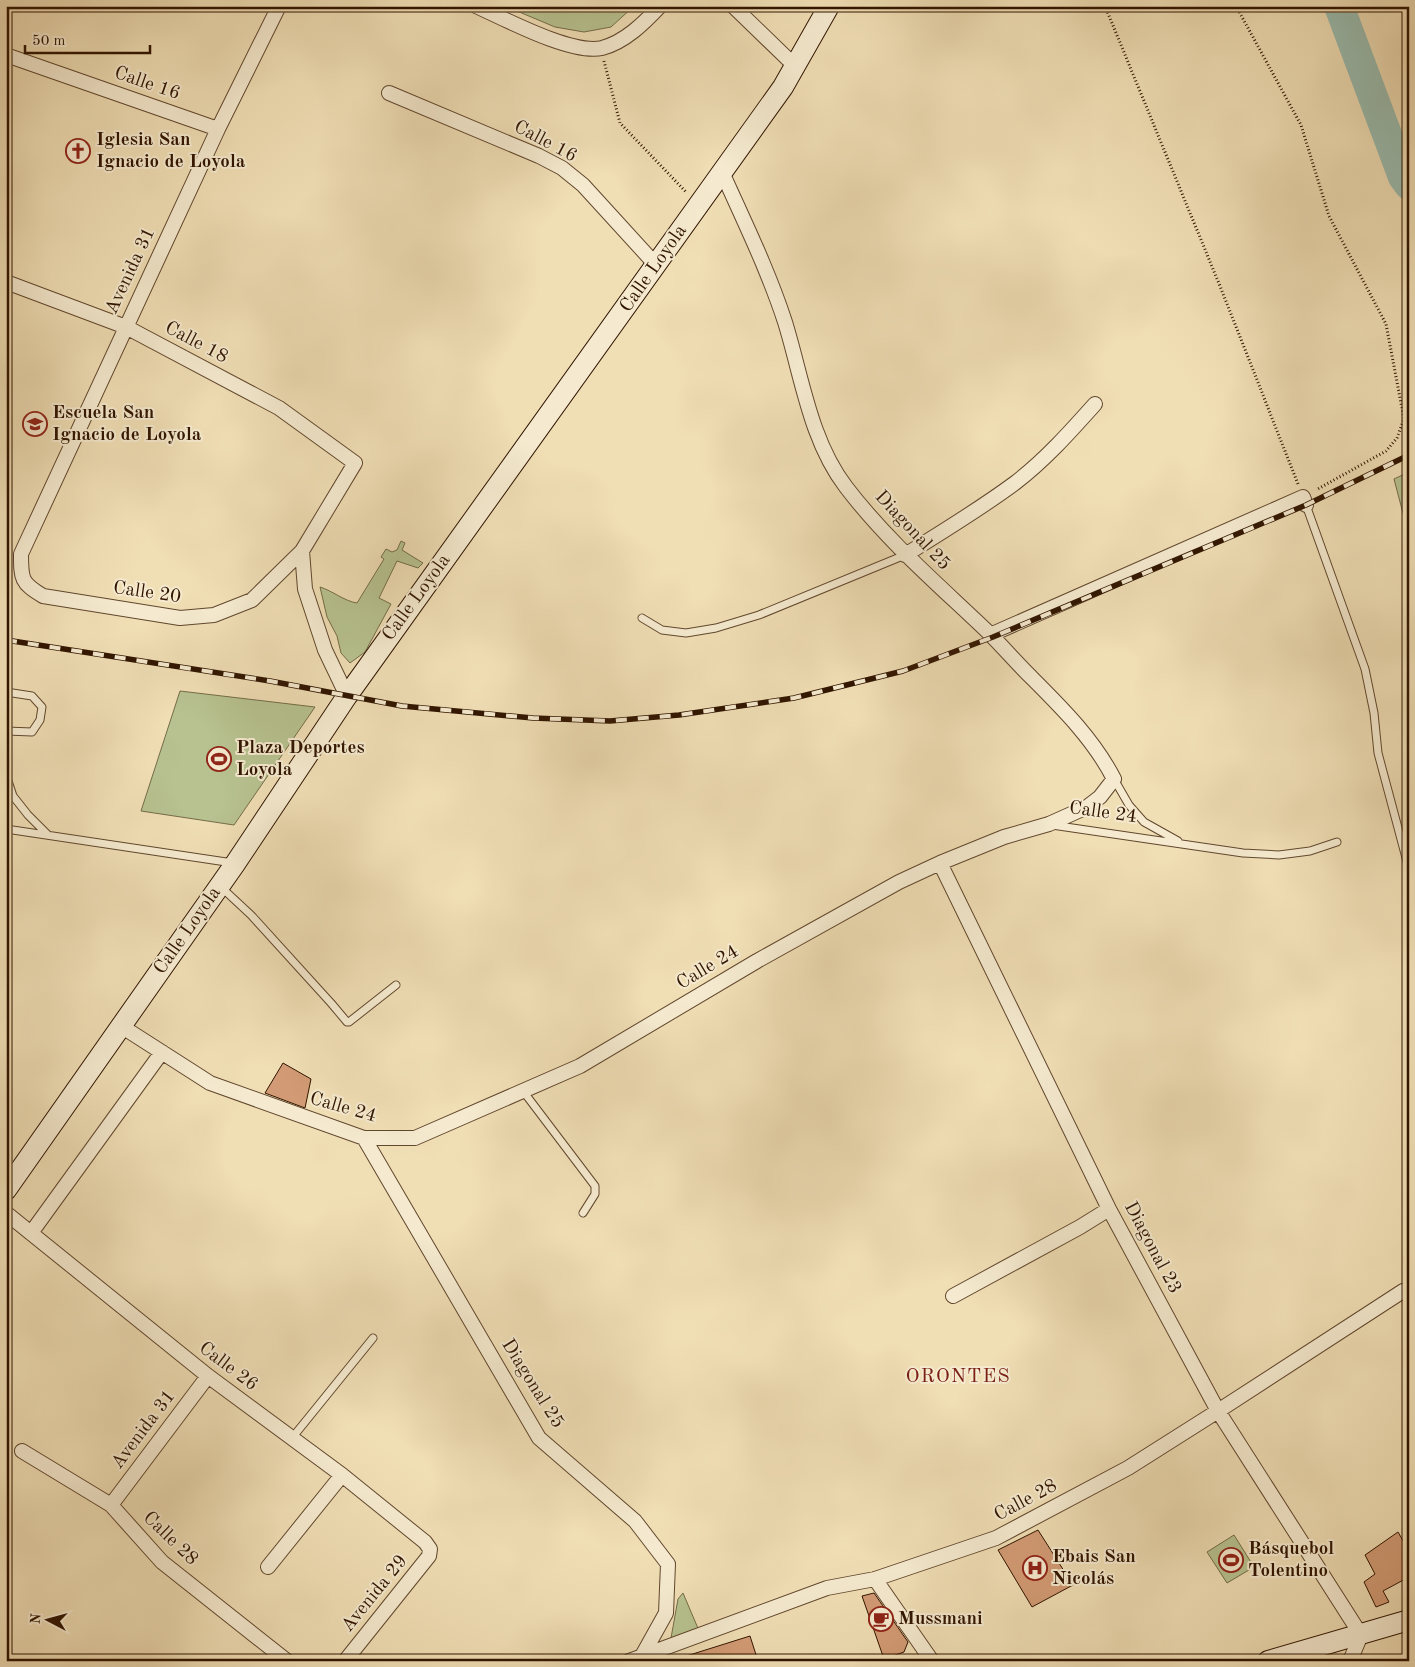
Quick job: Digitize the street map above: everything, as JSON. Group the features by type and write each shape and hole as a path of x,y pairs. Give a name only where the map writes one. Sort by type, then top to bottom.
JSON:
{"main road":[{"name":"Calle Loyola","path":"6,1190 220,886 347,696 783,87 829,6"},
{"path":"1268,1661 1409,1620"}],"street":[{"name":"Avenida 31","path":"21,554 218,129 279,6"},
{"path":"476,6 563,44 580,48 601,48 622,38 644,24 660,6"},
{"path":"733,6 796,67"},
{"name":"Calle 16","path":"6,55 218,129"},
{"name":"Calle 16","path":"389,93 539,156 562,168 583,185 656,265"},
{"name":"Diagonal 25","path":"722,172 771,282 817,436 831,466 846,488 905,555 990,635 1067,712 1106,764 1114,779"},
{"name":"Calle 18","path":"6,282 126,327 279,408 355,463"},
{"path":"905,555 963,519 1016,482 1057,446 1095,404"},
{"name":"Calle 20","path":"21,554 21,574 28,587 44,596 180,618 214,615 252,600 302,551 355,463"},
{"path":"990,635 1305,501"},
{"path":"302,551 305,589 325,650 347,696"},
{"path":"1049,824 1087,807 1100,797 1114,779"},
{"name":"Calle 24","path":"121,1026 210,1084 364,1138 415,1138 580,1066 757,961 899,882 1004,837 1049,824"},
{"name":"Diagonal 23","path":"940,863 1109,1209 1218,1412 1361,1635"},
{"path":"32,1234 162,1052"},
{"name":"Diagonal 25","path":"364,1138 540,1438 634,1521 668,1564 666,1613 635,1658"},
{"path":"954,1296 1080,1227 1109,1209"},
{"name":"Calle 26","path":"6,1213 208,1376 342,1475 425,1542 430,1549"},
{"name":"Calle 28","path":"635,1658 827,1588 875,1579 996,1538 1128,1468 1218,1412 1403,1291"},
{"name":"Avenida 31","path":"111,1505 208,1376"},
{"name":"Calle 28","path":"22,1451 111,1505 162,1562 287,1661"},
{"path":"268,1567 342,1475"},
{"name":"Avenida 29","path":"345,1661 429,1556 430,1549"},
{"path":"875,1579 932,1661"},
{"path":"1350,1661 1361,1635"}],"lane":[{"path":"1305,501 1365,668 1374,713 1378,753 1409,869"},
{"path":"642,618 662,630 686,633 716,628 758,615 905,555"},
{"path":"6,692 32,696 42,707 40,720 32,732 6,731"},
{"path":"6,775 13,796 48,836"},
{"name":"Diagonal 25","path":"1114,779 1129,805 1144,822 1182,844"},
{"name":"Calle 24","path":"1049,824 1243,853 1279,855 1310,850 1337,842"},
{"path":"6,830 235,864"},
{"path":"220,886 251,915 347,1022 396,985"},
{"path":"523,1091 595,1186 595,1194 583,1213"},
{"path":"292,1438 373,1338"}],"path":[{"path":"1105,6 1220,286 1305,501 1386,451 1397,438 1409,409"},
{"path":"1236,6 1300,125 1329,216 1386,324 1404,419"},
{"path":"601,48 620,123 699,205"}],"green space":[{"path":"505,6 634,6 611,27 584,32 555,27"},
{"path":"1409,472 1409,536 1394,479"},
{"path":"401,541 405,543 402,550 423,563 418,568 397,561 379,598 391,604 365,652 350,663 341,653 337,636 327,617 320,587 357,603 384,559 381,557 386,549 392,552 397,550"},
{"name":"Plaza Deportes Loyola","path":"180,691 315,707 234,825 141,811"},
{"name":"Básquebol Tolentino","path":"1234,1535 1254,1567 1227,1583 1207,1552"},
{"path":"683,1593 700,1633 671,1638 678,1599"}],"building":[{"path":"283,1063 311,1079 305,1108 265,1093"},
{"name":"Ebais San Nicolás","path":"1038,1530 1073,1585 1032,1607 998,1550"},
{"path":"1398,1532 1409,1551 1409,1577 1383,1591 1389,1602 1376,1607 1364,1582 1375,1574 1365,1555"},
{"name":"Mussmani","path":"874,1593 908,1642 904,1652 884,1659 862,1596"},
{"path":"750,1636 758,1661 681,1661 680,1658"}],"waterway":[{"path":"1339,6 1403,177 1409,185"}],"railway":[{"path":"6,640 270,681 402,706 533,718 610,721 679,715 794,698 903,671 993,637 1306,505 1409,455"}],"place":[{"name":"Iglesia San Ignacio de Loyola","path":"78,151"},
{"name":"Escuela San Ignacio de Loyola","path":"35,424"},
{"name":"Plaza Deportes Loyola","path":"219,759"},
{"name":"Básquebol Tolentino","path":"1231,1560"},
{"name":"Ebais San Nicolás","path":"1035,1568"},
{"name":"Mussmani","path":"881,1619"}],"district":[{"name":"ORONTES","path":"958,1377"}]}
